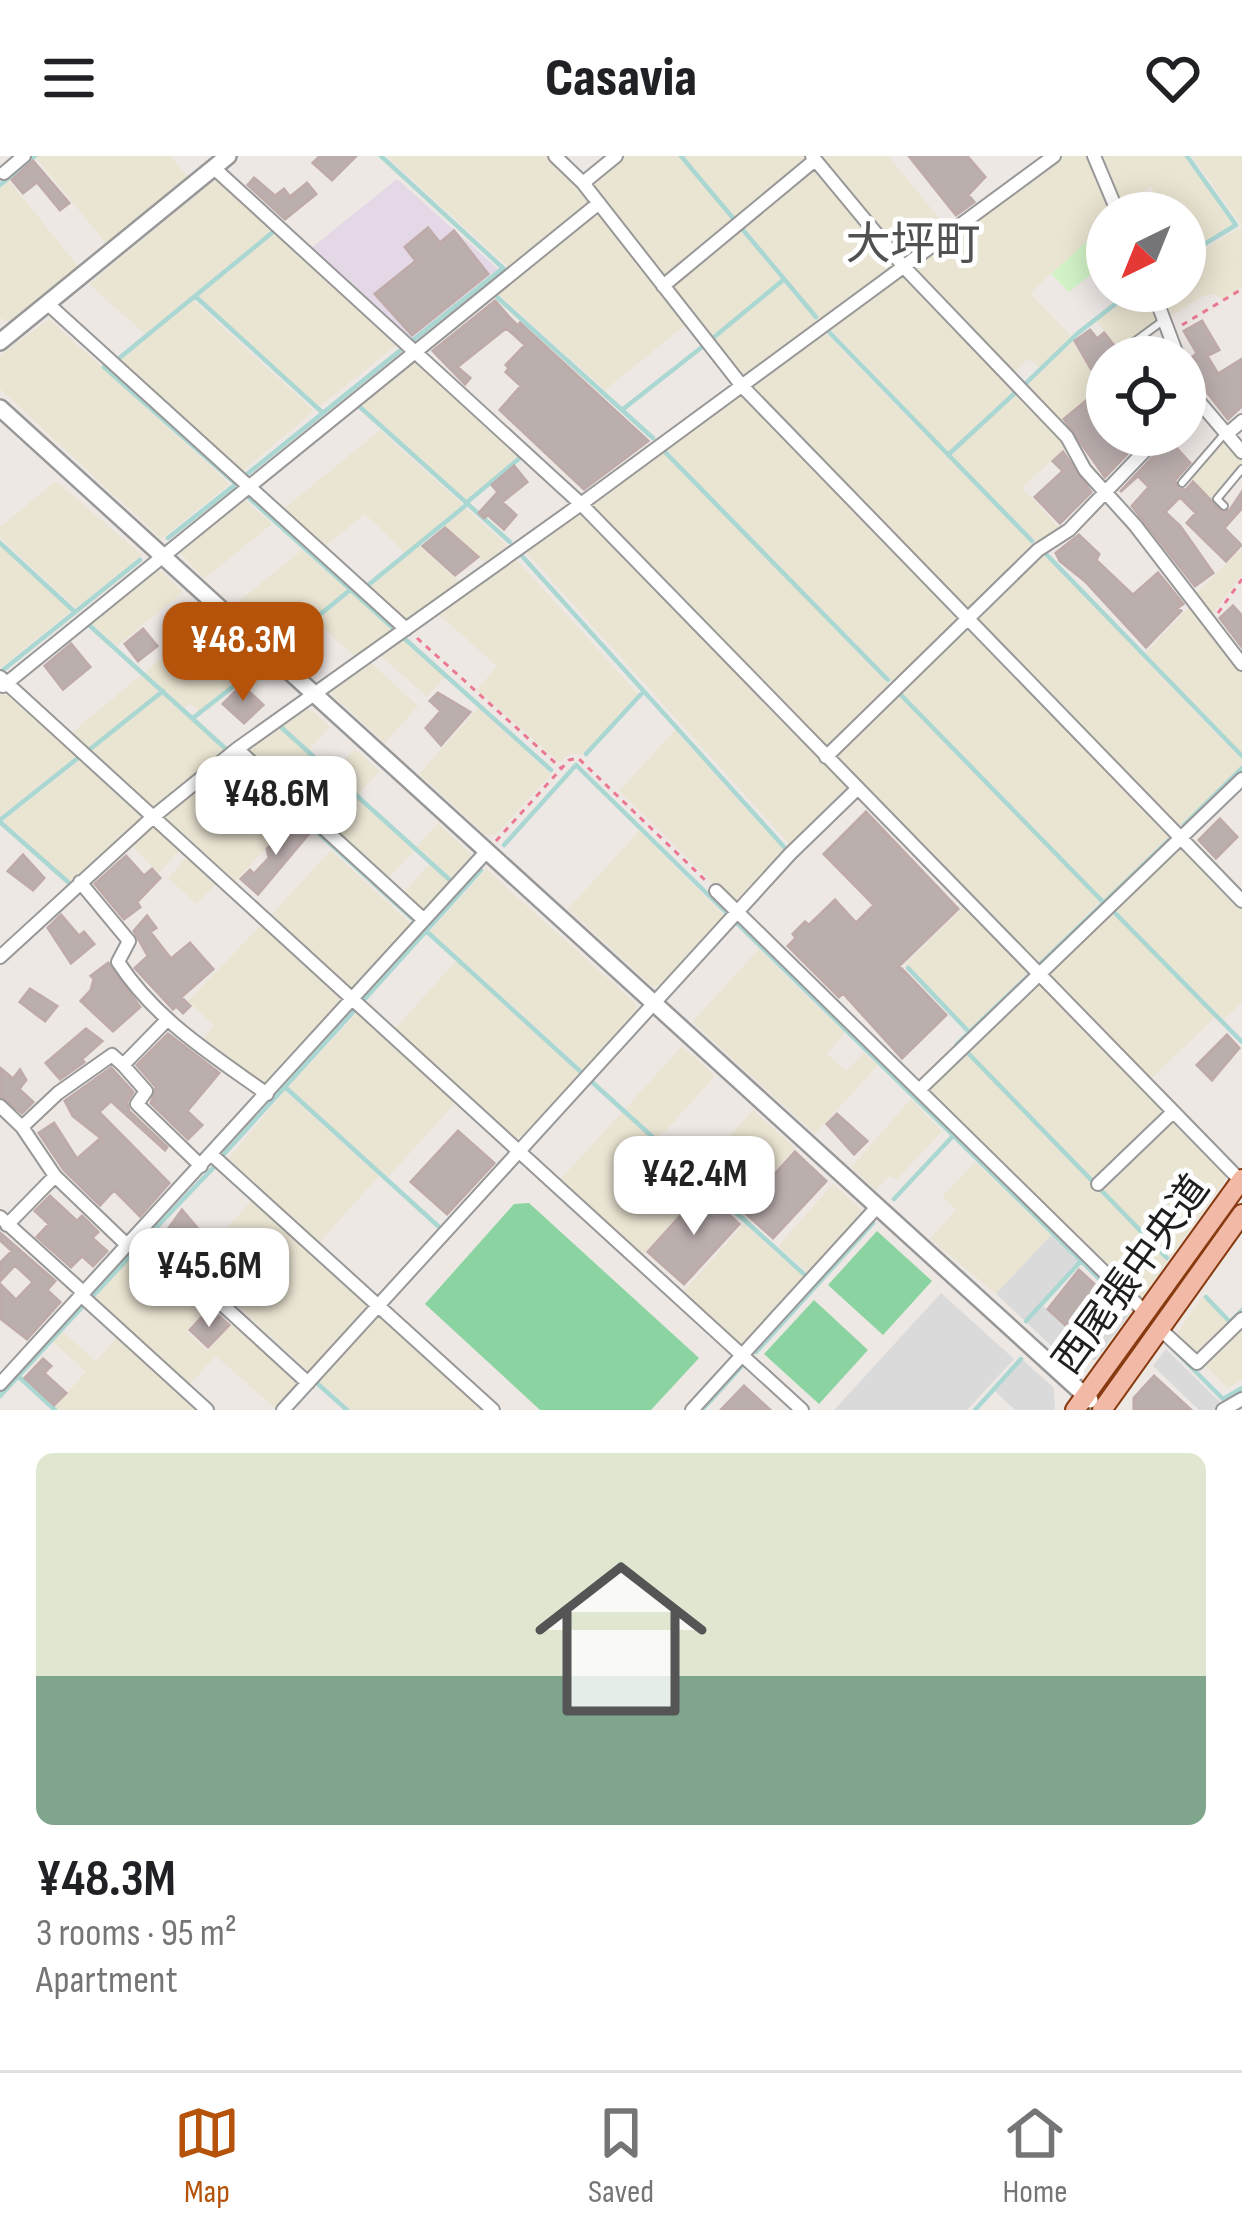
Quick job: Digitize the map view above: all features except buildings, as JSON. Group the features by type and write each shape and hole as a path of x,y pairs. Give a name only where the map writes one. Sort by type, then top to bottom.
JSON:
{"main road":[{"name":"西尾張中央道","path":"1091,1407 1146,1313 1241,1180"},
{"name":"西尾張中央道","path":"1091,1407 1160,1329 1242,1214"}],"street":[{"path":"4,173 24,156"},
{"path":"0,342 228,156"},
{"path":"555,156 583,183 742,386 1242,901"},
{"path":"583,183 616,156"},
{"path":"0,957 153,817 237,749 581,504 1054,156"},
{"path":"1094,156 1109,192"},
{"path":"663,286 813,158 904,267 1067,437 1085,470 1242,664"},
{"path":"214,168 581,504 1241,1180"},
{"path":"599,203 2,682 802,1410"},
{"path":"48,304 406,629"},
{"path":"1161,312 1170,336"},
{"path":"0,408 878,1206 1091,1407"},
{"path":"1206,416 1242,452"},
{"path":"1227,433 1242,421"},
{"path":"826,757 1038,550 1050,546 1108,493 1139,456"},
{"path":"237,749 424,920"},
{"path":"919,1090 1242,779"},
{"path":"283,1410 790,854 857,789"},
{"path":"0,1384 487,851"},
{"path":"80,882 129,941 118,962 140,995 166,1021 267,1094"},
{"path":"716,891 734,916 1146,1313"},
{"path":"123,1065 166,1021"},
{"path":"22,1127 58,1093 112,1055 146,1091 136,1104 201,1166"},
{"path":"0,1106 22,1127 55,1176 128,1246"},
{"path":"1098,1184 1173,1112"},
{"path":"212,1155 493,1410"},
{"path":"55,1176 4,1221 207,1410"},
{"path":"692,1410 878,1206"},
{"path":"142,1231 308,1383"},
{"path":"1160,1329 1197,1363 1242,1319"},
{"path":"1222,1410 1242,1400"}],"lane":[{"path":"1150,336 1167,327"},
{"path":"1182,483 1227,433"},
{"path":"1224,506 1217,500 1242,469"}],"path":[{"path":"1167,327 1242,289"},
{"path":"1210,625 1242,580"},
{"path":"406,629 561,768"},
{"path":"487,851 574,758 585,762 716,891"}],"shaded area":[{"path":"38,156 171,156 188,177 106,243"},
{"path":"386,156 549,156 587,197 587,204 508,267"},
{"path":"621,156 679,156 734,222 669,277 659,276 590,188 592,179"},
{"path":"684,156 807,156 805,164 737,220"},
{"path":"816,156 888,156 948,229 909,257 899,257"},
{"path":"1064,156 1089,156 1105,192 1086,192 1086,242 1030,293 1072,337 1039,368 1029,358 1012,375 915,275 916,266"},
{"path":"1097,156 1185,156 1234,224 1206,241 1206,192 1154,192 1151,187 1143,192 1112,192"},
{"path":"1192,156 1242,156 1242,225 1241,225"},
{"path":"809,169 817,169 893,261 893,269 821,321 742,225"},
{"path":"397,179 498,269 410,340 309,250"},
{"path":"9,181 78,266 10,322 0,318 0,188"},
{"path":"212,182 221,183 272,230 145,334 89,284"},
{"path":"594,216 603,216 688,323 605,390 497,293"},
{"path":"1242,227 1242,287 1223,299 1206,296 1206,248"},
{"path":"739,228 781,279 709,339 671,292 673,282"},
{"path":"275,233 398,344 319,407 198,296"},
{"path":"900,278 907,278 1017,389 948,452 830,329"},
{"path":"783,282 818,323 746,376 737,375 711,342"},
{"path":"193,300 314,411 239,474 117,363"},
{"path":"1108,312 1156,312 1159,319 1135,336 1108,336 1096,321"},
{"path":"49,319 230,484 161,539 0,389 0,355"},
{"path":"825,332 1036,548 972,609 964,609 754,392 753,385"},
{"path":"1073,341 1086,364 1086,399 1059,421 1024,388"},
{"path":"411,362 419,363 522,456 465,500 360,403"},
{"path":"1019,392 1067,446 1022,488 1062,531 1039,545 951,455"},
{"path":"739,394 960,615 960,621 895,684 665,449"},
{"path":"380,430 463,505 405,553 365,514 322,549 281,511"},
{"path":"1224,439 1242,456 1242,465 1213,500 1189,479"},
{"path":"662,451 892,687 830,747 823,747 593,511 593,502"},
{"path":"56,481 142,555 76,608 0,538 0,527"},
{"path":"242,497 272,524 204,579 178,550"},
{"path":"465,508 508,546 485,562 444,525"},
{"path":"579,513 586,514 848,784 848,792 792,847 525,551"},
{"path":"419,545 460,583 407,619 400,619 366,589"},
{"path":"0,546 71,611 0,668"},
{"path":"1242,548 1242,575 1210,617 1195,595"},
{"path":"302,550 348,590 278,646 234,605"},
{"path":"1041,552 1242,760 1242,766 1177,829 976,621 976,614"},
{"path":"515,558 638,694 582,755 571,754 559,762 477,690 497,666 437,613"},
{"path":"161,571 183,592 117,646 90,622 153,572"},
{"path":"351,591 394,630 355,657 315,620"},
{"path":"1191,605 1242,671 1242,754 1145,653"},
{"path":"210,618 261,663 200,712 190,703 184,708 145,672"},
{"path":"965,626 972,627 1172,834 1104,900 899,690"},
{"path":"401,638 445,677 427,697 379,654"},
{"path":"370,662 418,706 385,743 332,695 332,688"},
{"path":"141,675 160,692 87,749 71,733"},
{"path":"897,692 1101,901 1035,966 834,759 835,752"},
{"path":"9,694 77,756 0,817 0,695"},
{"path":"162,694 226,752 156,806 147,806 89,752"},
{"path":"478,708 551,774 496,835 487,836 419,774"},
{"path":"304,709 312,710 330,727 308,750 282,725"},
{"path":"279,727 316,761 288,792 247,751"},
{"path":"675,730 786,853 738,903 619,791"},
{"path":"355,749 380,771 357,795 333,773"},
{"path":"81,759 139,812 140,820 70,882 3,821"},
{"path":"234,760 295,815 233,884 166,822 165,815"},
{"path":"339,781 414,851 385,881 311,812"},
{"path":"438,823 470,853 472,862 453,882 416,847"},
{"path":"149,828 180,850 159,873 131,845"},
{"path":"639,831 725,916 661,985 652,986 568,909"},
{"path":"1184,845 1242,904 1242,1002 1224,1020 1113,909 1177,846"},
{"path":"331,850 413,926 356,988 347,988 269,917"},
{"path":"185,859 217,883 197,904 168,878"},
{"path":"430,864 452,884 429,910 418,910 401,895"},
{"path":"486,869 636,1004 636,1015 584,1071 430,931"},
{"path":"966,905 1030,970 968,1030 905,964"},
{"path":"1111,910 1215,1017 1148,1082 1048,980 1048,973"},
{"path":"262,924 339,994 340,1007 268,1087 200,1042 214,1026 188,1001"},
{"path":"759,949 845,1033 827,1054 846,1071 864,1053 878,1065 815,1134 692,1022"},
{"path":"456,961 581,1074 524,1137 513,1138 393,1031"},
{"path":"1037,983 1164,1110 1164,1116 1094,1182 967,1049"},
{"path":"358,1012 457,1101 388,1177 288,1087"},
{"path":"682,1046 715,1076 658,1139 625,1109"},
{"path":"965,1051 1168,1261 1141,1299 927,1095 927,1088"},
{"path":"285,1091 379,1176 318,1244 227,1160"},
{"path":"911,1099 942,1131 897,1179 889,1176 876,1190 851,1167"},
{"path":"753,1110 795,1148 738,1211 696,1173"},
{"path":"622,1112 705,1186 642,1256 559,1181"},
{"path":"1169,1121 1224,1171 1226,1179 1170,1258 1100,1187"},
{"path":"975,1162 1051,1235 996,1294 930,1239 956,1210 942,1197"},
{"path":"833,1184 861,1209 862,1216 809,1274 778,1246"},
{"path":"254,1198 367,1302 367,1311 310,1373 193,1265"},
{"path":"744,1224 805,1278 748,1342 739,1345 682,1293"},
{"path":"1051,1235 1079,1262 1025,1321 996,1294"},
{"path":"147,1240 213,1301 186,1331 207,1351 235,1321 301,1383 277,1410 216,1356 188,1386 93,1299"},
{"path":"941,1293 1014,1359 967,1410 834,1410"},
{"path":"1203,1296 1231,1325 1199,1356 1179,1340 1178,1332"},
{"path":"1114,1298 1130,1314 1095,1360 1067,1361 1026,1322 1042,1305 1078,1337"},
{"path":"385,1317 487,1410 351,1410 318,1380 376,1318"},
{"path":"1242,1324 1242,1380 1228,1388 1202,1363"},
{"path":"62,1331 96,1361 118,1336 201,1410 58,1410 54,1407 86,1372 53,1342"},
{"path":"1166,1349 1223,1405 1199,1410 1153,1366"},
{"path":"1023,1360 1054,1388 1055,1410 1015,1410 995,1391"}],"green space":[{"path":"1086,242 1086,278 1069,292 1051,274"},
{"path":"529,1203 699,1358 651,1410 540,1410 425,1304 514,1204"},
{"path":"877,1231 932,1281 883,1335 828,1285"},
{"path":"814,1300 868,1350 819,1404 764,1354"}],"waterway":[{"path":"0,185 35,156"},
{"path":"381,156 503,268 412,341"},
{"path":"681,156 816,317"},
{"path":"1187,156 1236,225 1206,243"},
{"path":"117,360 273,232"},
{"path":"713,338 782,281"},
{"path":"195,296 323,413"},
{"path":"498,298 653,438"},
{"path":"1025,384 1105,312"},
{"path":"830,333 1032,541"},
{"path":"622,410 702,347"},
{"path":"246,475 402,349"},
{"path":"104,367 236,484 168,538"},
{"path":"948,455 1015,393"},
{"path":"360,407 510,542"},
{"path":"665,452 888,680"},
{"path":"466,503 521,457"},
{"path":"246,495 393,628"},
{"path":"367,586 465,506"},
{"path":"0,543 75,612"},
{"path":"1046,554 1242,756"},
{"path":"522,556 785,848"},
{"path":"3,670 140,560"},
{"path":"280,647 350,590"},
{"path":"89,625 226,749"},
{"path":"405,639 551,770"},
{"path":"193,718 262,664"},
{"path":"89,750 163,691"},
{"path":"586,754 643,692"},
{"path":"899,693 1104,903"},
{"path":"282,728 451,881"},
{"path":"0,820 78,758"},
{"path":"238,760 415,921"},
{"path":"504,845 576,765 1127,1306"},
{"path":"1184,825 1242,768"},
{"path":"0,822 68,882"},
{"path":"1040,964 1171,838"},
{"path":"363,1001 481,870"},
{"path":"1116,914 1242,1042"},
{"path":"423,928 581,1072"},
{"path":"908,968 969,1032"},
{"path":"957,1044 1028,976"},
{"path":"224,1154 355,1010"},
{"path":"967,1052 1167,1258"},
{"path":"592,1082 805,1275"},
{"path":"285,1087 438,1226"},
{"path":"894,1199 952,1137"},
{"path":"151,1233 215,1166"},
{"path":"756,1352 873,1223"},
{"path":"91,1298 144,1241"},
{"path":"1026,1321 1081,1261"},
{"path":"1206,1297 1230,1322 1242,1310"},
{"path":"0,1396 83,1306"},
{"path":"1173,1349 1223,1399 1242,1388"},
{"path":"975,1410 1021,1359"},
{"path":"702,1410 742,1366"},
{"path":"18,1376 55,1410"},
{"path":"318,1384 347,1410"}],"district":[{"name":"大坪町","path":"913,245"}]}
